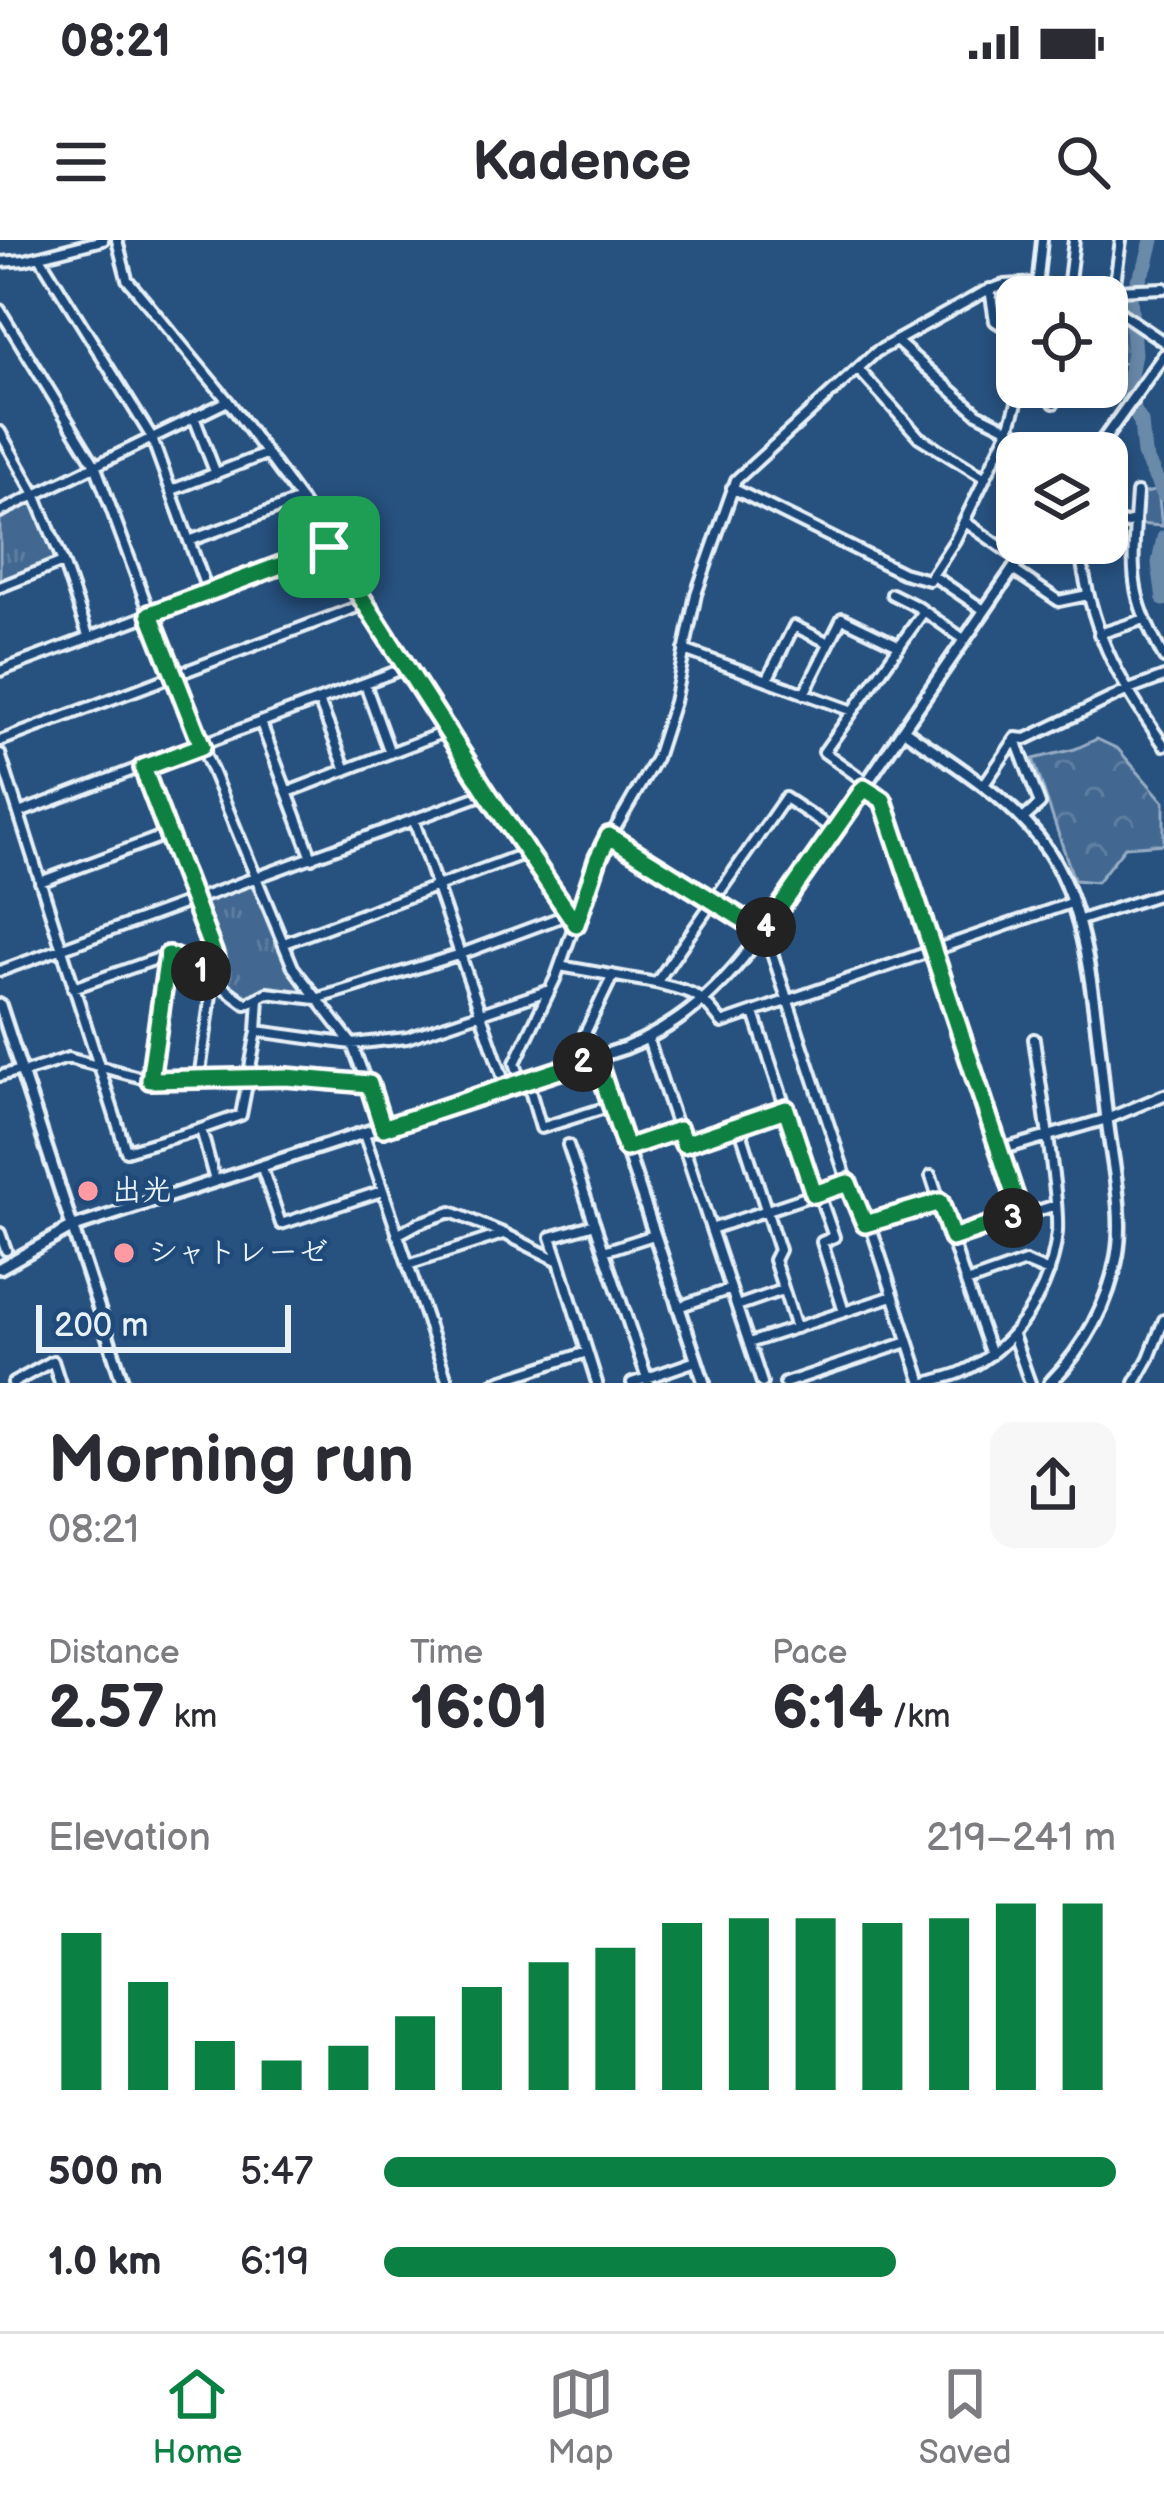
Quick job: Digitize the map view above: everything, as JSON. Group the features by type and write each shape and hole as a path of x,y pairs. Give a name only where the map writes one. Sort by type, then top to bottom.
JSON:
{"street":[{"path":"0,262 103,240"},
{"path":"118,240 127,279 228,400 300,500 576,924"},
{"path":"1039,276 1042,240"},
{"path":"1070,276 1074,240"},
{"path":"1119,276 1121,240"},
{"path":"40,257 151,436 208,593"},
{"path":"611,1106 541,1128 515,1063 560,966 598,858 656,758 674,702 696,593 732,488 743,470 876,352 996,288"},
{"path":"1128,290 1164,288"},
{"path":"990,289 996,322"},
{"path":"0,310 95,465 173,676 292,968 352,1044 383,1128"},
{"path":"1128,315 1164,342"},
{"path":"896,341 977,413 1016,432"},
{"path":"1109,432 1164,355"},
{"path":"858,369 920,437 985,478"},
{"path":"0,512 228,400"},
{"path":"732,488 904,573 928,580 964,521 1016,408"},
{"path":"194,417 216,473"},
{"path":"0,432 35,494 89,638"},
{"path":"172,490 266,454"},
{"path":"1137,493 1132,577 1145,620 1164,658"},
{"path":"189,541 300,500"},
{"path":"964,521 1059,601 1088,596"},
{"path":"1128,523 1135,521"},
{"path":"0,671 329,547"},
{"path":"0,587 63,562"},
{"path":"1083,564 1099,634 1126,691 1164,745"},
{"path":"0,1268 71,1228 596,1058 665,1030 705,1000 740,963 1016,565"},
{"path":"932,574 984,610"},
{"path":"892,594 966,640"},
{"path":"0,741 365,604"},
{"path":"924,611 824,752 883,800 1021,1215"},
{"path":"804,694 842,618 898,645"},
{"path":"1099,634 1145,620"},
{"path":"767,680 794,626 830,643"},
{"path":"684,650 853,711"},
{"path":"19,813 406,668"},
{"path":"1016,739 1026,739 1164,676"},
{"path":"364,684 390,753"},
{"path":"319,701 346,770"},
{"path":"261,723 312,858"},
{"path":"903,729 1023,819 1051,855 1084,945 1119,1216 1118,1254 1091,1331 1049,1383"},
{"path":"288,792 448,731"},
{"path":"983,786 1016,739"},
{"path":"1016,739 1040,804 1023,819"},
{"path":"0,754 126,1151 241,1115 259,998"},
{"path":"143,768 216,960 199,1079"},
{"path":"0,971 487,793"},
{"path":"656,983 785,798 835,830"},
{"path":"413,821 506,1087"},
{"path":"40,882 168,834"},
{"path":"609,836 766,935 865,1224 940,1202"},
{"path":"284,943 529,853"},
{"path":"1077,921 1164,892"},
{"path":"560,966 695,993 722,1023 1071,902"},
{"path":"73,988 168,955 199,969 246,1004 268,993 316,999 569,914"},
{"path":"150,1080 168,955"},
{"path":"613,975 585,1033 704,1383"},
{"path":"257,1031 352,1044 407,1038 548,991"},
{"path":"0,1005 123,1383"},
{"path":"754,1013 834,1237 822,1242 844,1312"},
{"path":"648,1039 763,1383"},
{"path":"871,1224 924,1383 962,1372 1013,1334 1049,1272 1057,1233 1034,1039"},
{"path":"0,1076 68,1058 150,1080 286,1077 369,1084"},
{"path":"1000,1150 1107,1119 1164,1095"},
{"path":"684,1144 786,1109"},
{"path":"739,1125 779,1250 774,1260 796,1328"},
{"path":"201,1129 216,1183"},
{"path":"626,1148 679,1130"},
{"path":"364,1134 448,1383"},
{"path":"568,1145 647,1381"},
{"path":"262,1168 281,1224 383,1191"},
{"path":"931,1176 991,1354"},
{"path":"711,1229 848,1183"},
{"path":"952,1238 1056,1205"},
{"path":"397,1235 451,1212 559,1261"},
{"path":"595,1224 551,1237 597,1383"},
{"path":"0,1233 6,1250"},
{"path":"408,1265 505,1234"},
{"path":"604,1251 654,1234"},
{"path":"965,1283 1025,1262 1049,1272"},
{"path":"678,1307 731,1289"},
{"path":"737,1306 783,1290"},
{"path":"749,1343 893,1295"},
{"path":"1135,1383 1164,1320"},
{"path":"1013,1334 1030,1383"},
{"path":"785,1383 908,1342"},
{"path":"494,1383 587,1352"},
{"path":"13,1383 53,1361 60,1383"},
{"path":"632,1383 696,1361"}],"green space":[{"path":"1128,320 1132,354 1128,364"},
{"path":"1158,490 1162,526 1137,524 1141,494"},
{"path":"31,499 55,554 53,562 0,583 0,515"},
{"path":"1097,739 1118,749 1164,802 1164,844 1125,847 1097,882 1074,880 1033,759"},
{"path":"251,884 301,993 266,987 246,1000 219,979 220,960 200,905"}],"waterway":[{"path":"1152,240 1130,296 1134,354 1127,399 1141,422 1144,454 1164,495"},
{"path":"1164,538 1159,563 1164,599"}],"place":[{"name":"出光","path":"88,1191"},
{"name":"シャトレーゼ","path":"124,1253"}],"route":[{"path":"329,547 576,924 609,836 763,932 864,788 883,800 1021,1215 952,1238 940,1202 865,1224 848,1183 814,1194 786,1109 684,1144 679,1130 626,1148 596,1058 383,1128 369,1084 286,1077 150,1080 168,955 214,981 216,960 143,768 202,746 150,614 329,547"}]}
